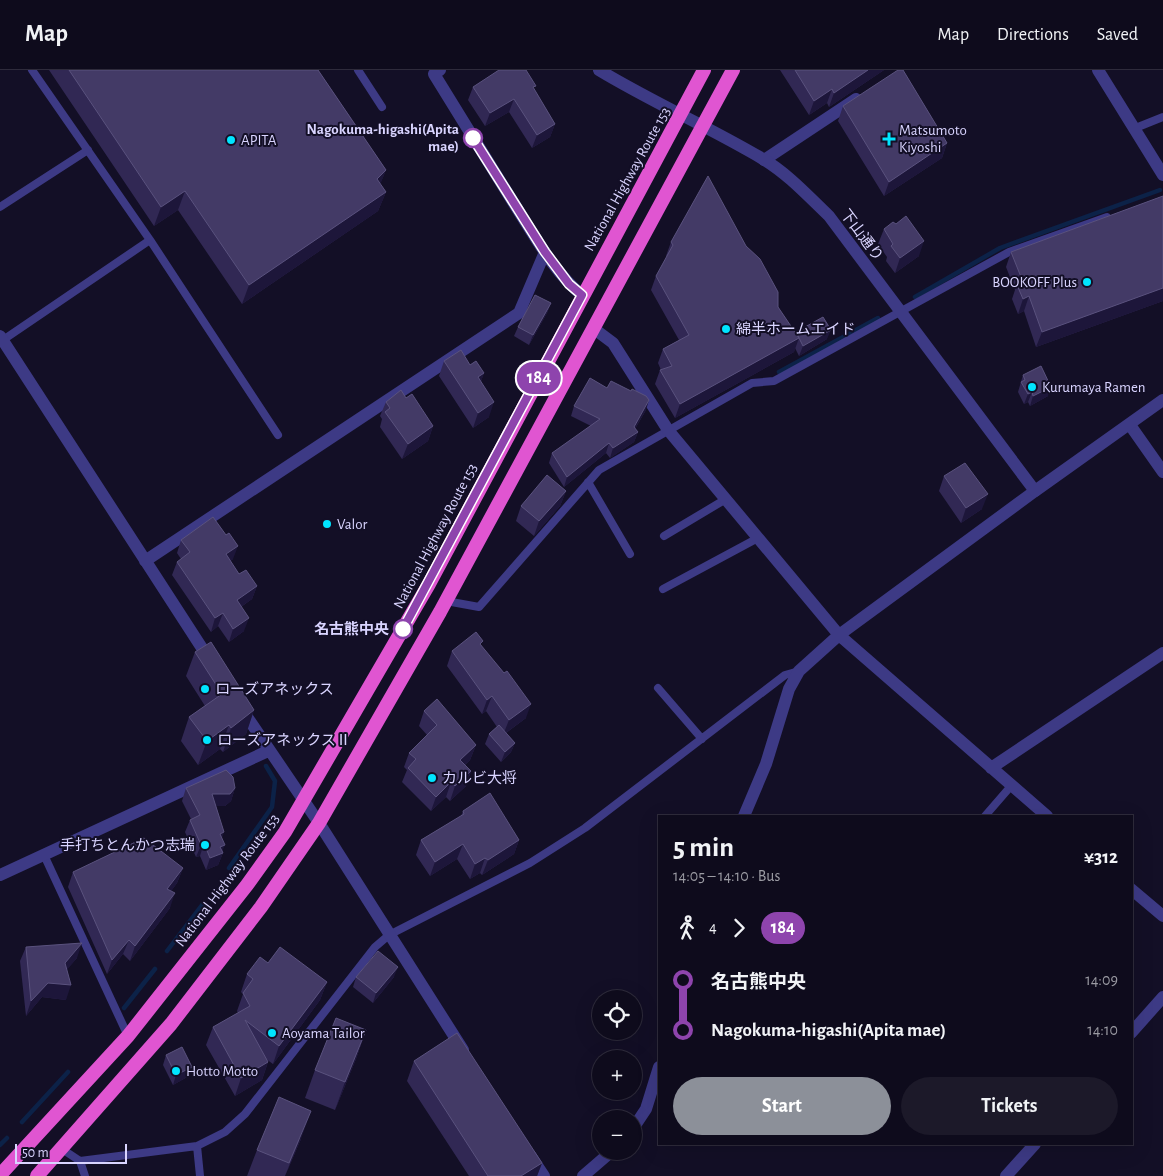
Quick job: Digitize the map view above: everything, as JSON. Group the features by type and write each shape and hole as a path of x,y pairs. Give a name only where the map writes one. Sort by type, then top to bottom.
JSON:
{"highway":[{"name":"National Highway Route 153","path":"0,1175 128,1036 248,886 304,802 429,584 704,70"},
{"path":"37,1176 138,1064 203,984 319,824 446,601 733,70"}],"street":[{"name":"下山通り","path":"599,70 680,116 764,160 798,186 829,216 1035,491"},
{"path":"1098,70 1163,175"},
{"path":"438,71 434,74 545,252 569,284 582,295"},
{"path":"764,160 867,92"},
{"path":"145,561 519,313 545,252"},
{"path":"594,328 613,343 668,430 839,635 1045,815"},
{"path":"2,338 220,677"},
{"path":"744,815 766,764 789,689 800,671 839,635 1163,400"},
{"path":"1130,425 1163,472"},
{"path":"990,768 1163,653"},
{"path":"231,693 268,751 319,824 469,1060"},
{"path":"0,875 268,751"},
{"path":"1133,891 1163,916"},
{"path":"1133,1031 1163,997"},
{"path":"642,1114 646,1108 658,1070"},
{"path":"522,1143 544,1176"},
{"path":"1006,1176 1034,1145"},
{"path":"583,1176 602,1160"}],"lane":[{"path":"32,70 150,240 278,435"},
{"path":"358,70 382,107"},
{"path":"1133,129 1163,117"},
{"path":"0,207 88,150"},
{"path":"446,601 479,607 599,470 668,430 752,383 774,381 1009,252 1118,213"},
{"path":"2,338 150,240"},
{"path":"588,482 630,554"},
{"path":"664,536 726,499"},
{"path":"663,589 758,538"},
{"path":"80,1161 197,1146 225,1132 245,1114 375,948 390,935 530,863 585,828 785,675 800,671"},
{"path":"658,688 702,739"},
{"path":"986,815 1011,786"},
{"path":"44,855 128,1036"},
{"path":"197,1146 200,1176"},
{"path":"62,1149 80,1161 85,1176"}],"building":[{"path":"69,70 318,70 386,170 377,179 386,192 249,285 185,191 161,207"},
{"path":"499,70 526,70 536,86 533,87 555,124 537,135 514,99 490,113 473,87"},
{"path":"795,70 868,70 834,93 832,89 814,101"},
{"name":"Matsumoto Kiyoshi","path":"898,70 903,70 947,143 889,182 843,106"},
{"name":"綿半ホームエイド","path":"708,176 746,246 760,259 778,292 778,307 799,338 680,404 660,370 672,366 663,349 689,335 656,276 673,245 671,242"},
{"name":"BOOKOFF Plus","path":"1163,196 1163,288 1042,332 1029,296 1023,299 1017,285 1023,282 1011,252"},
{"path":"906,216 924,241 900,258 891,246 893,244 884,229 893,222 896,224"},
{"path":"535,295 551,303 533,335 518,327"},
{"path":"823,317 831,330 803,346 796,332"},
{"path":"461,350 470,365 476,361 484,373 478,377 494,402 478,413 444,361"},
{"path":"1041,366 1051,387 1033,396 1032,392 1028,394 1021,382 1025,380 1023,375"},
{"path":"590,378 607,388 611,381 646,396 649,400 634,427 638,432 613,448 609,443 567,477 552,453 600,419 574,406"},
{"path":"401,390 406,398 412,394 433,426 408,444 385,412 390,408 386,402"},
{"path":"965,463 988,494 966,508 944,476"},
{"path":"547,475 566,491 539,521 521,506"},
{"path":"213,517 226,535 229,533 238,546 226,554 239,574 246,570 257,586 237,600 249,618 233,629 223,613 215,618 177,562 190,552 181,540"},
{"path":"476,632 483,641 480,644 504,673 507,671 531,704 509,720 492,696 487,700 452,651"},
{"path":"211,642 254,710 231,728 229,725 207,741 189,717 222,694 195,652"},
{"path":"437,699 476,745 460,760 471,771 455,786 451,782 436,797 408,768 416,759 409,753 437,725 424,711"},
{"path":"499,725 515,743 505,752 489,734"},
{"path":"226,770 233,777 235,788 230,794 212,794 224,832 220,834 225,845 220,847 223,853 210,858 204,843 201,845 190,820 200,815 186,788"},
{"path":"490,793 519,840 488,860 485,858 475,864 463,844 435,862 421,840 464,814 463,811"},
{"path":"144,838 183,868 167,889 175,893 135,946 129,940 112,960 73,872"},
{"path":"82,943 65,963 71,985 48,983 31,1001 26,947"},
{"path":"280,947 327,982 279,1046 245,1020 268,1062 241,1078 213,1027 250,1006 243,993 253,979 247,974 260,957 268,963"},
{"path":"378,951 398,967 376,993 356,977"},
{"path":"336,1018 366,1030 345,1082 315,1070"},
{"path":"457,1033 542,1163 521,1176 488,1176 414,1061"},
{"path":"182,1047 192,1067 176,1075 166,1055"},
{"path":"279,1097 311,1111 289,1163 257,1150"}],"waterway":[{"path":"915,297 1000,248 1160,190"},
{"path":"779,372 878,318"},
{"path":"229,868 272,807 275,781 266,766"},
{"path":"167,951 202,905"},
{"path":"124,1008 155,969"},
{"path":"22,1122 68,1072"},
{"path":"0,1145 7,1138"}],"bus line":[{"name":"184","path":"403,629 429,584 582,295 569,284 545,252 473,138"}],"place":[{"name":"Nagokuma-higashi(Apita mae)","path":"473,138"},
{"name":"Matsumoto Kiyoshi","path":"889,139"},
{"name":"APITA","path":"231,140"},
{"name":"BOOKOFF Plus","path":"1087,282"},
{"name":"綿半ホームエイド","path":"726,329"},
{"name":"Kurumaya Ramen","path":"1032,387"},
{"name":"Valor","path":"327,524"},
{"name":"名古熊中央","path":"403,629"},
{"name":"ローズアネックス","path":"205,689"},
{"name":"ローズアネックスⅡ","path":"207,740"},
{"name":"カルビ大将","path":"432,778"},
{"name":"手打ちとんかつ志瑞","path":"205,845"},
{"name":"Aoyama Tailor","path":"272,1033"},
{"name":"Hotto Motto","path":"176,1071"}]}
